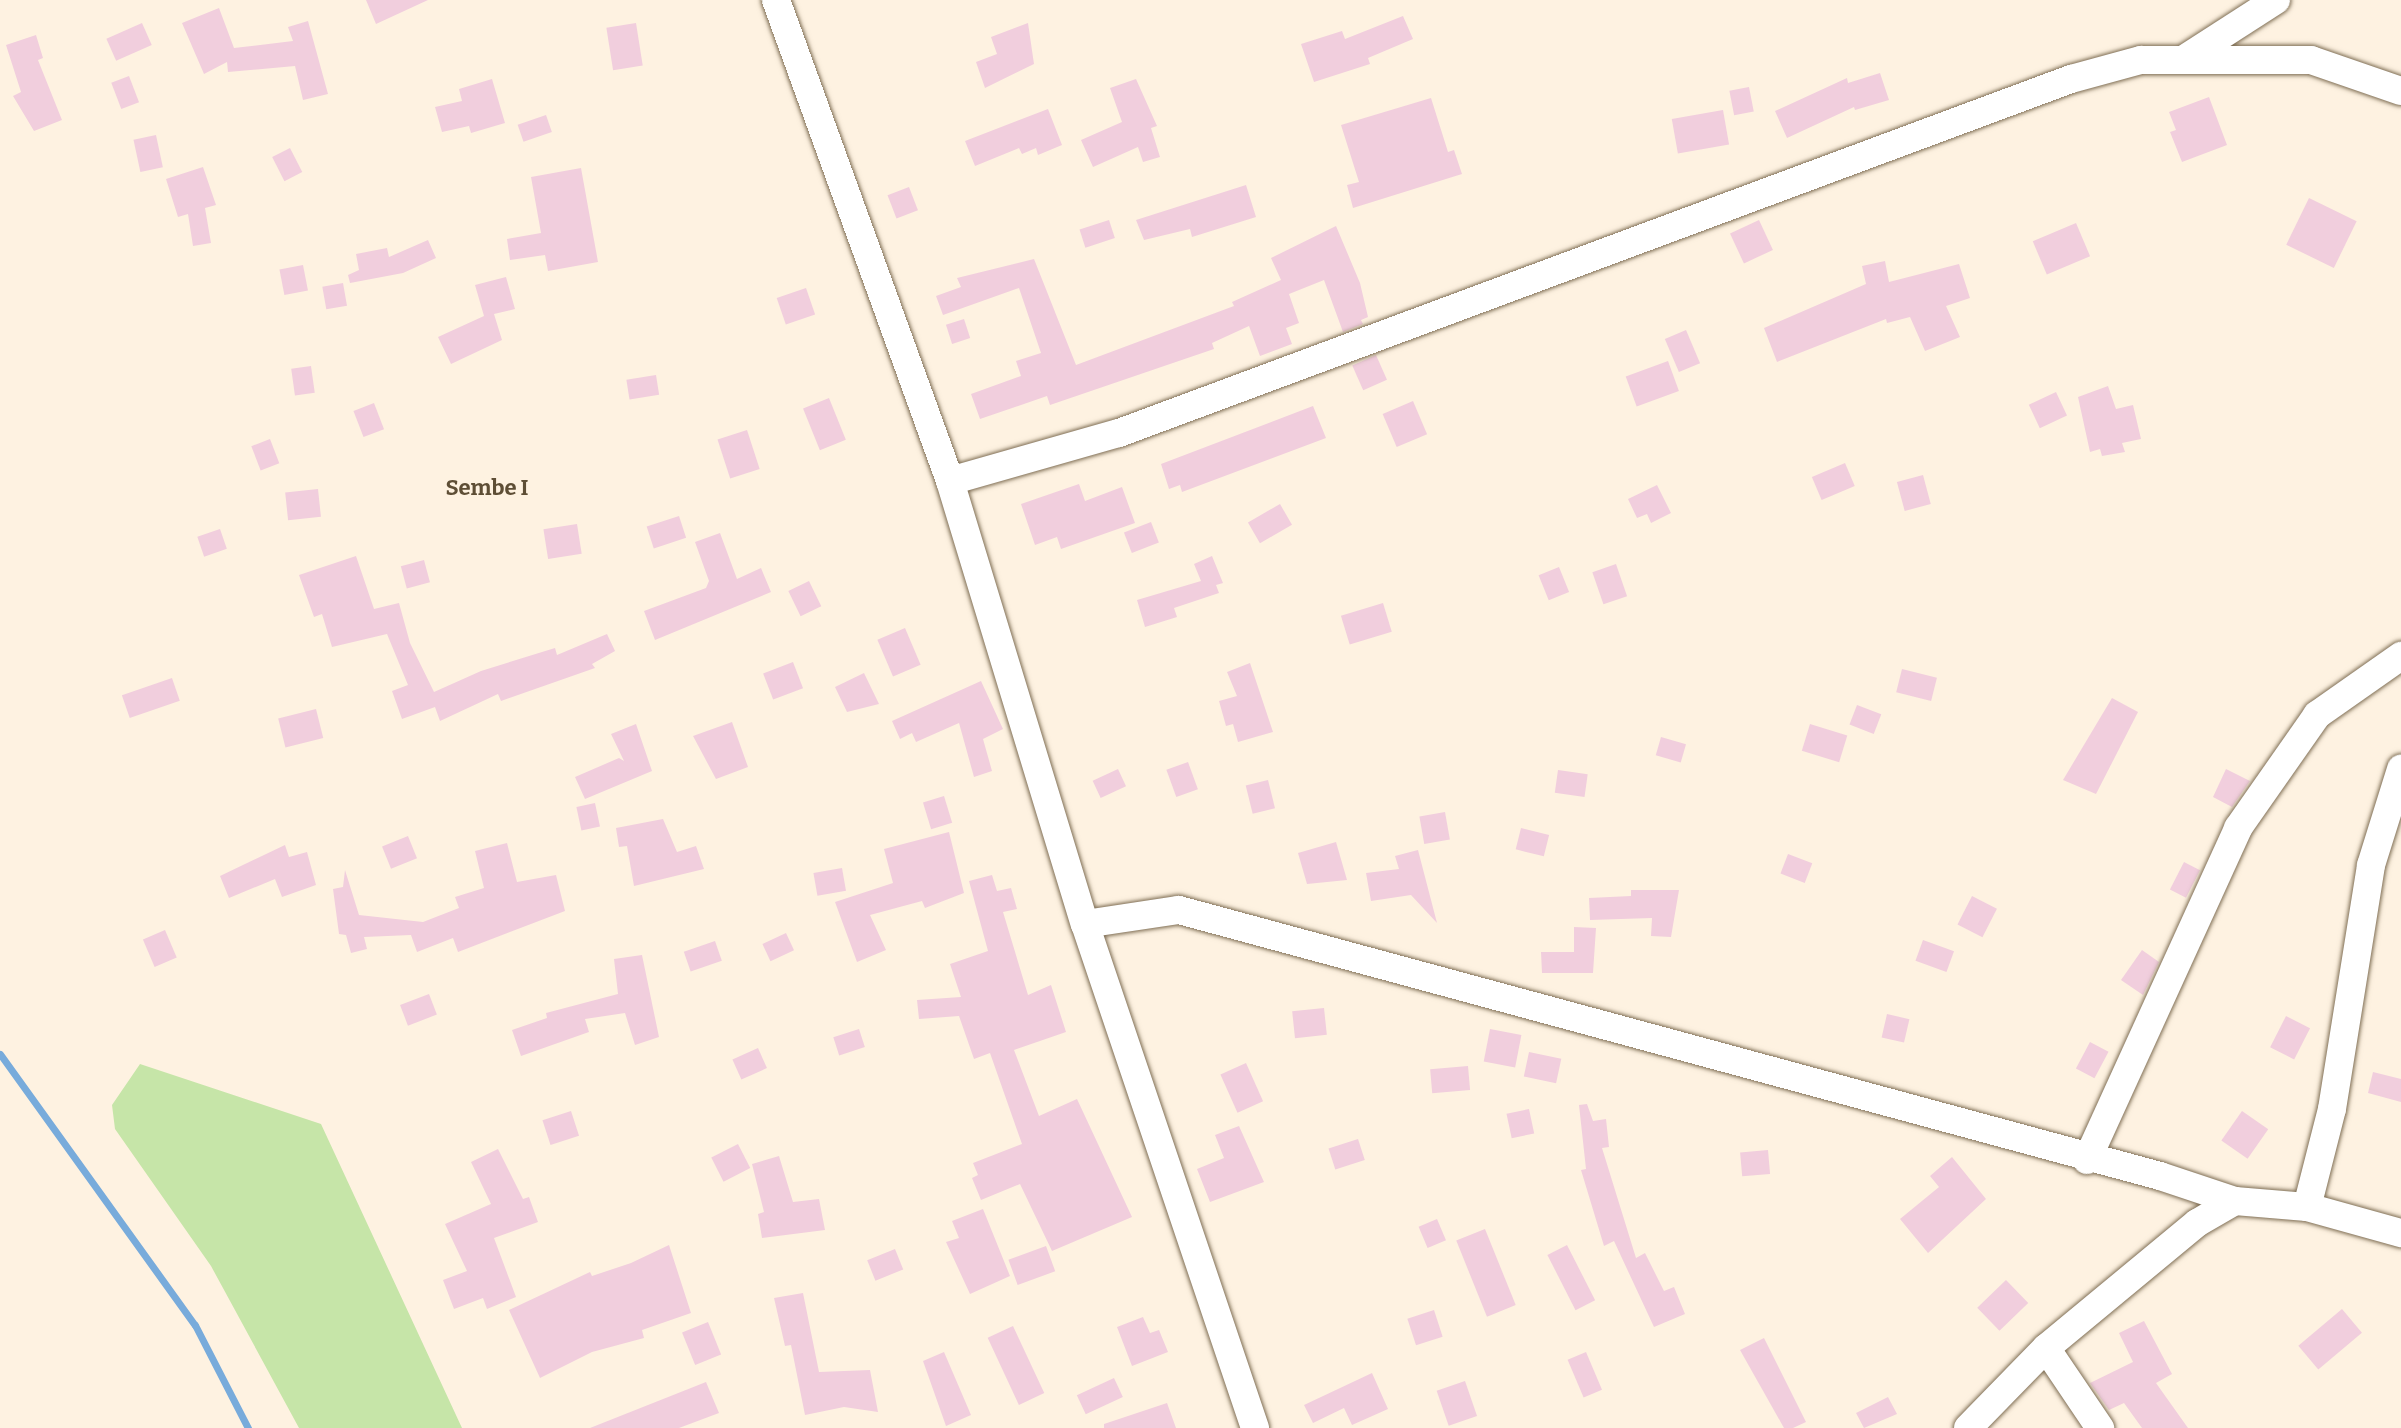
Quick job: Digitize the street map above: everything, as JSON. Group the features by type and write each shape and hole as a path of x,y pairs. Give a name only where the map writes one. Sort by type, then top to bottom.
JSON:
{"street":[{"path":"776,0 950,481 1085,924 1255,1428"},
{"path":"2186,58 2276,0"},
{"path":"950,481 1119,433 2071,79 2141,60 2311,60 2401,91"},
{"path":"2087,1160 2238,828 2317,715 2401,656"},
{"path":"2307,1207 2332,1109 2371,865 2401,769"},
{"path":"1085,924 1179,910 2087,1160 2160,1176 2235,1201 2307,1207 2401,1233"},
{"path":"1968,1428 2046,1348 2197,1223 2235,1201"},
{"path":"2046,1348 2100,1428"}],"green space":[{"path":"140,1064 321,1124 462,1428 299,1428 211,1266 115,1129 112,1105"}],"building":[{"path":"366,0 428,0 376,24"},
{"path":"219,8 234,48 293,41 288,27 308,21 328,94 303,100 295,66 228,72 227,62 204,74 182,23"},
{"path":"1403,16 1413,39 1368,58 1370,64 1314,82 1301,44 1342,31 1345,39"},
{"path":"142,23 152,45 116,61 106,39"},
{"path":"636,23 643,65 613,70 606,28"},
{"path":"1028,23 1034,64 985,88 976,62 997,54 991,37"},
{"path":"36,35 43,58 38,60 62,120 34,131 13,96 21,92 6,45"},
{"path":"1880,73 1889,100 1855,110 1854,107 1787,138 1775,111 1847,78 1848,83"},
{"path":"129,76 139,102 121,109 111,83"},
{"path":"492,79 505,123 471,133 469,126 442,132 435,107 462,101 459,89"},
{"path":"1136,79 1157,126 1151,128 1160,157 1143,162 1138,147 1093,167 1081,140 1122,122 1110,88"},
{"path":"1749,87 1754,112 1734,115 1729,91"},
{"path":"2209,97 2227,145 2182,162 2170,132 2176,130 2169,112"},
{"path":"1431,98 1448,152 1454,150 1462,174 1353,208 1347,185 1359,182 1341,125"},
{"path":"1048,109 1062,145 1038,155 1036,148 1022,154 1019,148 975,166 965,141"},
{"path":"1723,110 1729,144 1678,153 1672,119"},
{"path":"546,115 552,132 523,142 518,125"},
{"path":"156,135 163,167 140,172 134,140"},
{"path":"290,148 302,172 284,181 272,157"},
{"path":"203,167 216,205 205,208 211,243 193,246 188,214 178,217 166,179"},
{"path":"581,168 598,262 548,271 545,255 510,260 507,239 541,233 531,177"},
{"path":"1246,185 1256,217 1192,237 1190,229 1144,240 1136,220"},
{"path":"909,187 918,210 896,219 888,195"},
{"path":"2309,198 2357,221 2334,268 2286,245"},
{"path":"1109,220 1115,238 1085,248 1080,230"},
{"path":"1759,220 1773,250 1744,263 1730,234"},
{"path":"2076,223 2090,256 2047,275 2033,241"},
{"path":"1336,226 1360,283 1368,317 1361,320 1363,324 1343,332 1324,280 1289,294 1299,323 1286,328 1292,344 1260,356 1249,326 1212,343 1214,349 1050,405 1047,396 980,419 971,394 1021,376 1016,361 1041,353 1019,288 943,315 936,296 961,287 957,278 1034,259 1076,365 1234,306 1232,302 1281,280 1271,258"},
{"path":"428,240 436,258 403,273 350,283 348,275 359,270 356,254 387,248 389,257"},
{"path":"1885,261 1889,282 1959,264 1970,298 1946,306 1960,337 1925,351 1910,317 1887,323 1886,319 1777,362 1764,328 1866,284 1862,266"},
{"path":"303,265 308,291 284,295 279,270"},
{"path":"506,277 515,309 494,314 502,340 451,364 438,337 484,316 475,285"},
{"path":"343,283 347,306 326,309 322,287"},
{"path":"806,288 815,314 786,325 777,298"},
{"path":"964,319 970,338 952,344 946,325"},
{"path":"1686,330 1700,363 1679,372 1665,339"},
{"path":"1376,355 1387,380 1363,390 1352,366"},
{"path":"1668,361 1679,391 1637,406 1626,376"},
{"path":"311,366 315,393 295,396 291,369"},
{"path":"656,375 659,395 629,399 626,380"},
{"path":"2108,386 2116,409 2133,405 2141,439 2122,443 2125,452 2102,456 2100,449 2090,452 2078,397"},
{"path":"2056,392 2067,416 2040,428 2029,405"},
{"path":"829,398 846,440 820,450 803,408"},
{"path":"1413,401 1427,434 1397,447 1383,414"},
{"path":"374,403 384,429 363,437 353,411"},
{"path":"1313,406 1326,438 1182,492 1180,485 1169,489 1161,464"},
{"path":"747,430 760,469 730,479 718,440"},
{"path":"270,439 279,463 261,470 251,446"},
{"path":"1845,463 1855,486 1822,500 1812,477"},
{"path":"1923,475 1931,504 1905,511 1897,482"},
{"path":"1079,484 1085,501 1122,487 1135,523 1061,549 1057,537 1035,545 1021,504"},
{"path":"1657,485 1671,513 1651,523 1647,514 1637,518 1628,499"},
{"path":"318,489 321,517 288,520 285,492"},
{"path":"1280,504 1292,525 1260,543 1248,522"},
{"path":"679,516 686,538 654,548 647,527"},
{"path":"1151,522 1159,543 1132,553 1124,532"},
{"path":"577,524 582,554 548,559 543,529"},
{"path":"220,529 227,549 204,557 197,537"},
{"path":"720,533 737,579 761,568 771,592 655,640 644,611 706,588 709,581 695,542"},
{"path":"356,556 374,609 399,603 410,643 434,692 481,671 555,648 557,655 607,634 615,651 592,664 595,668 501,701 498,694 440,721 435,707 402,719 392,691 408,685 387,634 332,647 322,614 314,617 299,575"},
{"path":"1212,556 1223,583 1216,585 1219,593 1174,608 1177,617 1145,627 1137,600 1201,581 1194,564"},
{"path":"424,560 430,582 407,588 401,566"},
{"path":"1616,564 1627,596 1603,604 1592,572"},
{"path":"1559,567 1569,592 1549,600 1539,575"},
{"path":"809,581 821,606 801,616 788,591"},
{"path":"1383,603 1392,632 1350,645 1341,616"},
{"path":"905,628 921,665 893,677 877,640"},
{"path":"793,662 803,688 773,700 763,673"},
{"path":"1250,663 1273,732 1238,742 1233,724 1226,726 1219,701 1237,696 1227,672"},
{"path":"1902,669 1937,678 1931,701 1896,692"},
{"path":"864,673 879,704 847,712 835,687"},
{"path":"172,678 180,701 130,718 122,695"},
{"path":"981,681 1003,729 983,739 992,771 974,777 959,723 916,742 912,733 900,739 892,721"},
{"path":"2112,698 2138,712 2096,794 2063,780"},
{"path":"1857,705 1881,714 1874,734 1849,725"},
{"path":"316,709 323,738 285,748 278,718"},
{"path":"732,722 748,767 716,779 693,736"},
{"path":"636,724 652,771 585,799 575,777 619,758 624,761 611,734"},
{"path":"1810,724 1847,735 1839,762 1802,751"},
{"path":"1661,737 1686,744 1681,762 1656,755"},
{"path":"1188,762 1198,789 1176,797 1166,770"},
{"path":"1118,769 1126,786 1101,798 1093,781"},
{"path":"2226,769 2250,781 2232,807 2213,797"},
{"path":"1558,770 1588,774 1585,797 1555,793"},
{"path":"1268,780 1275,808 1253,814 1246,786"},
{"path":"944,796 952,823 931,829 923,802"},
{"path":"595,803 600,826 581,830 576,807"},
{"path":"1445,812 1450,840 1424,844 1419,817"},
{"path":"663,819 677,852 696,846 704,869 634,886 627,846 619,847 616,828"},
{"path":"1521,828 1549,835 1544,856 1516,849"},
{"path":"949,832 964,893 925,908 922,901 870,915 886,950 857,962 835,902 893,883 884,849"},
{"path":"408,836 417,858 391,869 382,846"},
{"path":"1336,842 1347,880 1307,884 1298,853"},
{"path":"507,843 517,882 556,875 565,911 458,952 453,938 417,952 411,935 364,937 367,949 351,953 346,935 339,934 333,889 343,887 345,870 359,915 423,922 459,908 455,897 484,888 475,851"},
{"path":"285,845 289,857 307,852 316,885 282,897 275,879 229,898 220,876"},
{"path":"1418,850 1437,923 1411,895 1371,901 1366,873 1399,869 1395,856"},
{"path":"1788,854 1812,863 1805,883 1780,874"},
{"path":"2184,862 2200,870 2186,898 2170,890"},
{"path":"842,868 846,891 817,896 813,873"},
{"path":"992,875 997,891 1011,888 1017,909 1003,912 1028,995 1051,985 1066,1032 1014,1050 1039,1116 1077,1099 1132,1217 1052,1251 1020,1184 981,1200 972,1178 978,1175 973,1163 1022,1144 990,1053 974,1059 959,1016 919,1019 917,1000 961,997 950,964 988,951 969,881"},
{"path":"1631,890 1679,890 1671,937 1651,936 1652,918 1590,920 1589,898 1631,896"},
{"path":"1972,896 1997,909 1982,937 1957,925"},
{"path":"1574,927 1596,928 1593,973 1542,973 1541,952 1574,952"},
{"path":"165,930 177,958 155,967 143,939"},
{"path":"786,933 794,950 770,961 762,944"},
{"path":"1923,940 1954,951 1946,972 1915,961"},
{"path":"715,941 722,961 691,972 684,952"},
{"path":"2142,950 2159,962 2143,995 2121,980"},
{"path":"642,955 659,1037 635,1045 625,1013 585,1019 589,1032 521,1056 512,1030 547,1018 546,1013 618,994 614,959"},
{"path":"429,994 437,1015 408,1026 400,1005"},
{"path":"1324,1008 1327,1035 1295,1038 1292,1011"},
{"path":"1887,1014 1909,1019 1904,1043 1882,1037"},
{"path":"2286,1016 2310,1028 2294,1059 2270,1047"},
{"path":"859,1029 865,1047 839,1055 833,1037"},
{"path":"1490,1029 1521,1035 1515,1067 1484,1061"},
{"path":"2090,1042 2109,1052 2094,1078 2076,1068"},
{"path":"758,1048 767,1068 741,1079 732,1059"},
{"path":"1529,1052 1561,1059 1556,1083 1524,1076"},
{"path":"1246,1063 1263,1101 1238,1113 1220,1074"},
{"path":"1468,1066 1470,1090 1432,1093 1430,1069"},
{"path":"2373,1072 2401,1079 2401,1102 2368,1093"},
{"path":"1587,1104 1593,1121 1606,1119 1609,1147 1602,1148 1636,1258 1645,1253 1664,1291 1674,1287 1685,1314 1654,1327 1614,1241 1604,1246 1581,1170 1586,1169 1579,1105"},
{"path":"1529,1109 1534,1133 1512,1138 1507,1114"},
{"path":"571,1111 579,1136 551,1145 542,1120"},
{"path":"2242,1111 2268,1129 2248,1159 2221,1140"},
{"path":"1239,1126 1264,1182 1210,1202 1197,1169 1224,1158 1215,1135"},
{"path":"1358,1139 1365,1160 1335,1170 1329,1149"},
{"path":"738,1144 750,1168 724,1182 711,1158"},
{"path":"498,1149 523,1199 529,1197 538,1222 494,1238 516,1297 487,1309 483,1298 454,1309 443,1280 467,1271 445,1224 491,1204 471,1162"},
{"path":"1768,1150 1770,1174 1742,1176 1740,1152"},
{"path":"779,1156 793,1202 819,1199 825,1230 762,1238 758,1214 764,1212 752,1164"},
{"path":"1952,1157 1986,1199 1928,1253 1900,1219 1939,1187 1930,1176"},
{"path":"983,1209 1010,1276 970,1294 946,1242 959,1238 952,1221"},
{"path":"1437,1219 1446,1240 1428,1248 1419,1227"},
{"path":"1485,1229 1516,1305 1487,1317 1456,1241"},
{"path":"669,1245 691,1313 642,1330 644,1338 592,1352 540,1378 509,1310 590,1272 592,1276 631,1263"},
{"path":"1567,1245 1595,1300 1576,1310 1547,1255"},
{"path":"1046,1246 1055,1271 1018,1285 1008,1260"},
{"path":"895,1249 903,1269 875,1281 867,1260"},
{"path":"2006,1280 2028,1303 1999,1331 1977,1308"},
{"path":"803,1293 819,1372 870,1370 878,1412 844,1407 805,1415 791,1345 785,1346 774,1298"},
{"path":"2342,1309 2362,1333 2318,1369 2298,1346"},
{"path":"1434,1310 1443,1337 1416,1345 1407,1319"},
{"path":"1143,1317 1150,1333 1159,1330 1168,1352 1132,1366 1117,1327"},
{"path":"2144,1321 2172,1374 2156,1383 2188,1428 2142,1428 2124,1403 2109,1410 2090,1383 2133,1362 2119,1333"},
{"path":"708,1322 721,1354 695,1365 682,1332"},
{"path":"1013,1326 1044,1393 1019,1405 988,1338"},
{"path":"1764,1338 1806,1422 1793,1428 1784,1428 1740,1350"},
{"path":"944,1352 971,1415 946,1426 923,1361"},
{"path":"1586,1352 1602,1390 1584,1398 1568,1360"},
{"path":"1372,1373 1388,1409 1352,1425 1344,1408 1313,1423 1304,1405"},
{"path":"1114,1378 1123,1397 1086,1414 1077,1395"},
{"path":"1465,1381 1477,1416 1449,1426 1437,1391"},
{"path":"706,1382 719,1413 679,1428 590,1428"},
{"path":"1888,1397 1897,1414 1864,1428 1856,1413"},
{"path":"1167,1403 1176,1428 1104,1428 1104,1424"}],"waterway":[{"path":"0,1054 195,1325 248,1428"}],"district":[{"name":"Sembe I","path":"487,488"}]}
